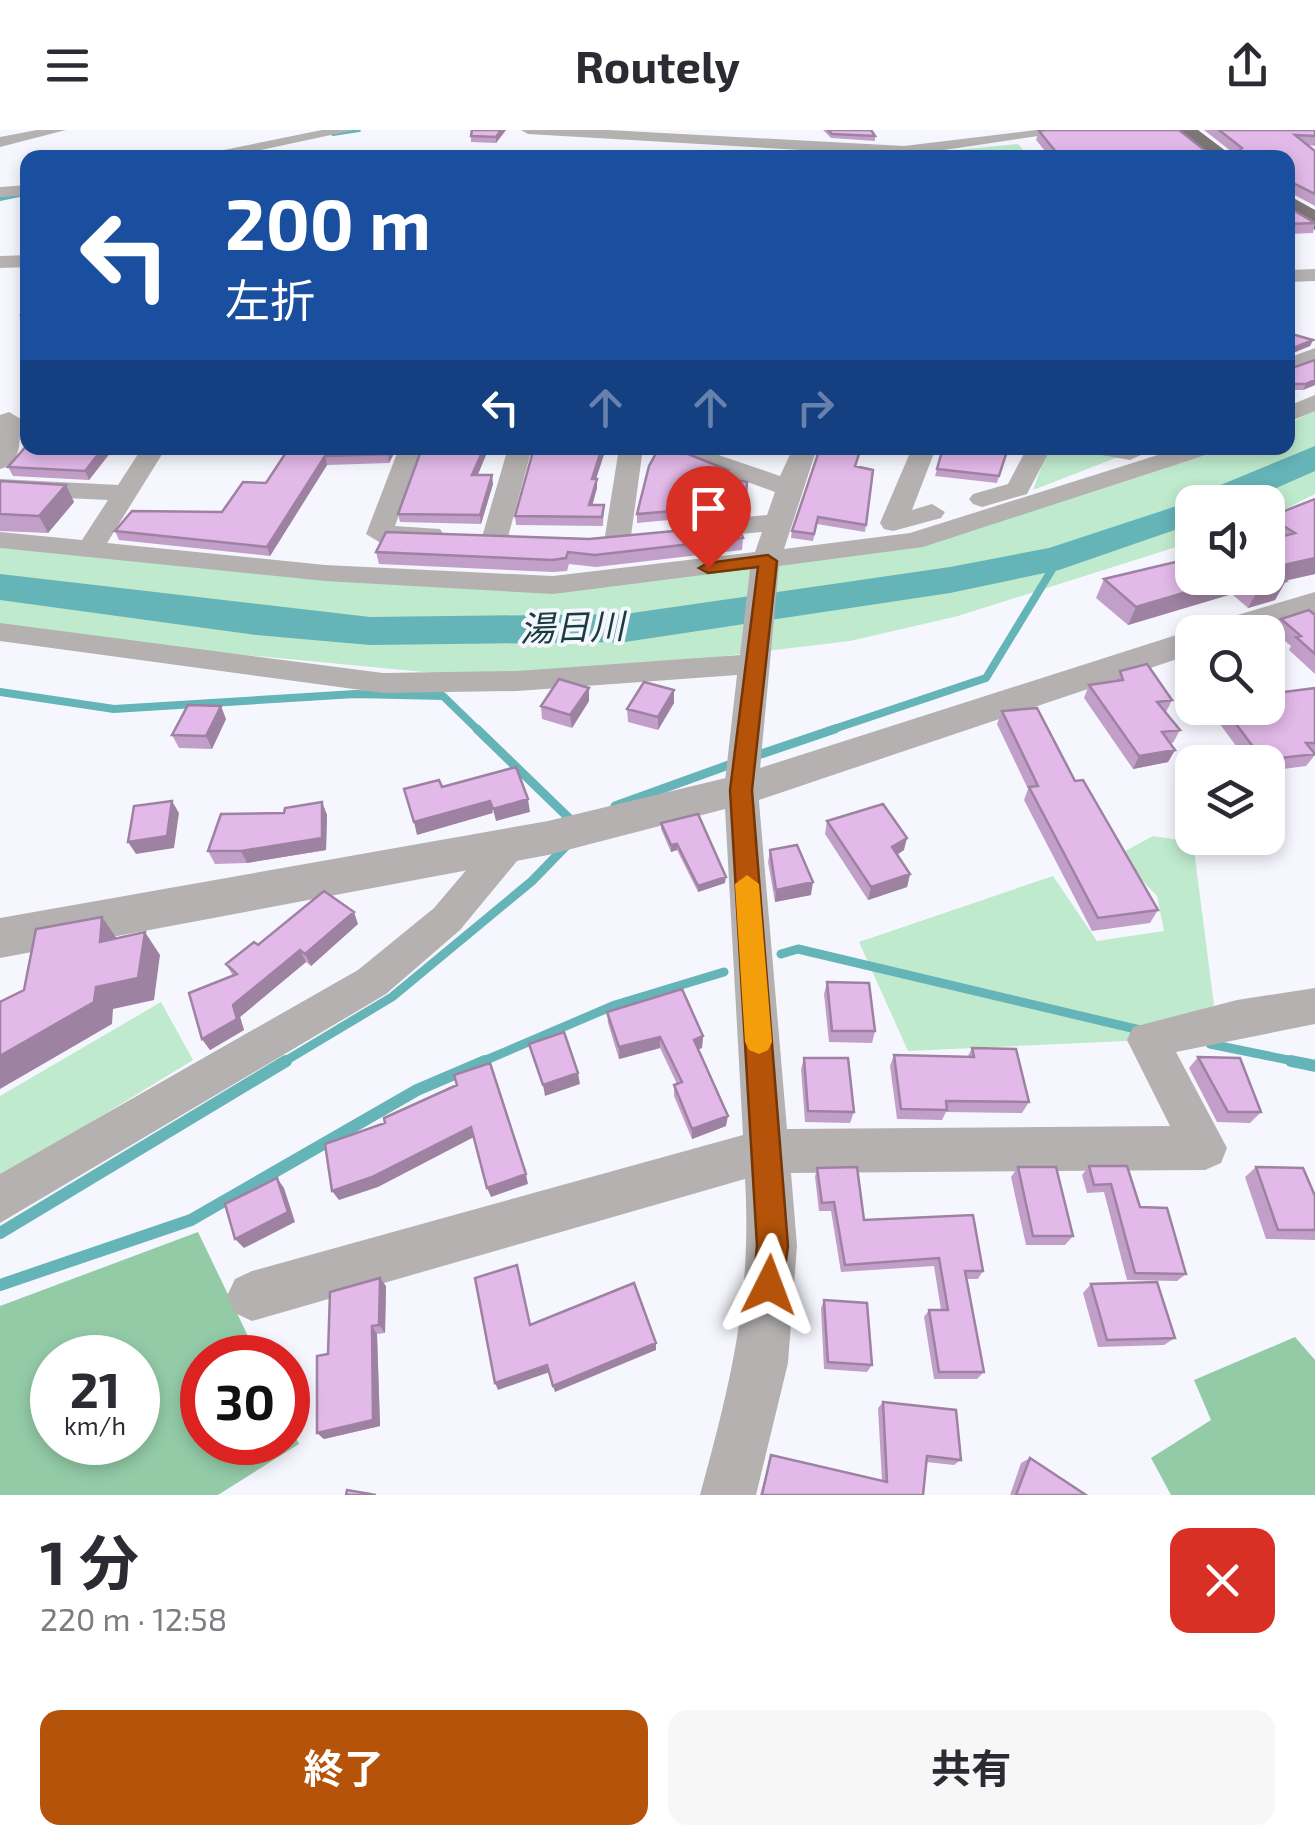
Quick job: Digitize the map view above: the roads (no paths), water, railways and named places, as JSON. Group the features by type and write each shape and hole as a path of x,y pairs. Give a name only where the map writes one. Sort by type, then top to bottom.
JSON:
{"main road":[{"path":"1184,130 1212,150"}],"street":[{"path":"0,142 59,130"},
{"path":"933,150 1072,130"},
{"path":"530,131 840,150"},
{"path":"258,150 357,135"},
{"path":"0,462 6,455 9,419"},
{"path":"88,551 150,455"},
{"path":"408,455 379,534 485,536 517,455"},
{"path":"618,536 629,455"},
{"path":"696,455 789,488"},
{"path":"728,1495 762,1363 773,1246 743,770 766,564 803,455"},
{"path":"921,455 893,523 1018,489 1035,455"},
{"path":"0,540 325,573 553,585 766,564 913,542 1181,455"},
{"path":"0,487 127,493"},
{"path":"590,539 779,522"},
{"path":"1276,615 1315,603"},
{"path":"0,632 382,683 518,681 756,654"},
{"path":"0,938 580,830 743,770 1175,647"},
{"path":"0,1200 372,982 447,919 509,845"},
{"path":"252,1296 766,1151 1205,1148 1148,1040 1238,1018 1315,1006"}],"waterway":[{"path":"333,134 359,130"},
{"path":"0,199 20,195"},
{"name":"湯日川","path":"1252,485 1315,457"},
{"name":"湯日川","path":"0,587 256,621 370,631 625,628 950,580 1059,558 1175,517"},
{"path":"828,731 986,678 1059,558"},
{"path":"0,692 114,709 355,694 443,696 479,731"},
{"path":"477,729 574,823"},
{"path":"752,757 835,729"},
{"path":"615,806 737,762"},
{"path":"282,1063 392,997 532,881 569,843"},
{"path":"781,954 798,949 1140,1030"},
{"path":"479,1063 615,1005 724,972"},
{"path":"1210,1044 1303,1063"},
{"path":"0,1233 286,1061"},
{"path":"0,1285 191,1220 417,1090 485,1061"},
{"path":"1291,1061 1315,1066"}]}
